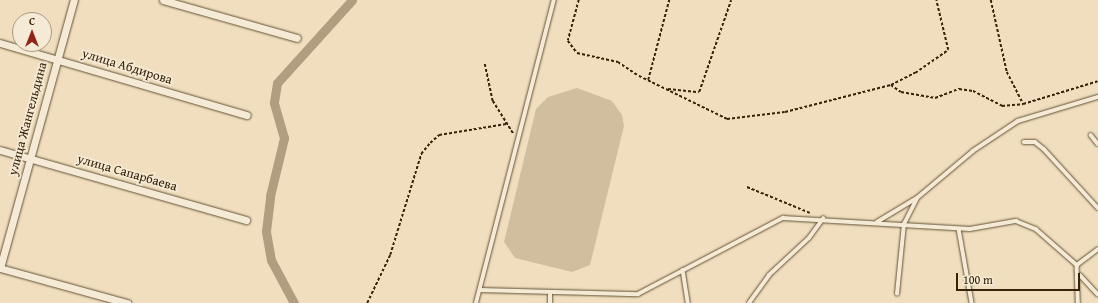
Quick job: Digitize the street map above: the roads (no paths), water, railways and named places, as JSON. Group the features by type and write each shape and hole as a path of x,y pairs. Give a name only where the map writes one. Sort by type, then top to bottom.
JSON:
{"street":[{"name":"улица Жангельдина","path":"0,268 74,0"},
{"path":"163,0 297,38"},
{"name":"улица Абдирова","path":"0,43 247,115"},
{"name":"улица Сапарбаева","path":"0,150 30,157 246,220"},
{"path":"0,268 127,303"}],"lane":[{"path":"476,303 554,0"},
{"path":"876,222 917,198 973,151 1018,121 1098,97"},
{"path":"1091,135 1098,144"},
{"path":"1024,142 1035,142 1044,149 1098,208"},
{"path":"897,294 904,224 917,198"},
{"path":"480,290 550,294 638,294 770,222 796,217 958,229 1006,221 1026,224 1077,265 1080,274 1078,303"},
{"path":"749,303 769,276 809,238 823,219"},
{"path":"958,229 972,303"},
{"path":"1077,265 1098,248"},
{"path":"683,270 688,303"},
{"path":"1080,274 1098,294"},
{"path":"550,294 550,303"}],"waterway":[{"path":"294,303 271,260 266,231 270,196 284,138 274,102 277,83 352,0"}]}
